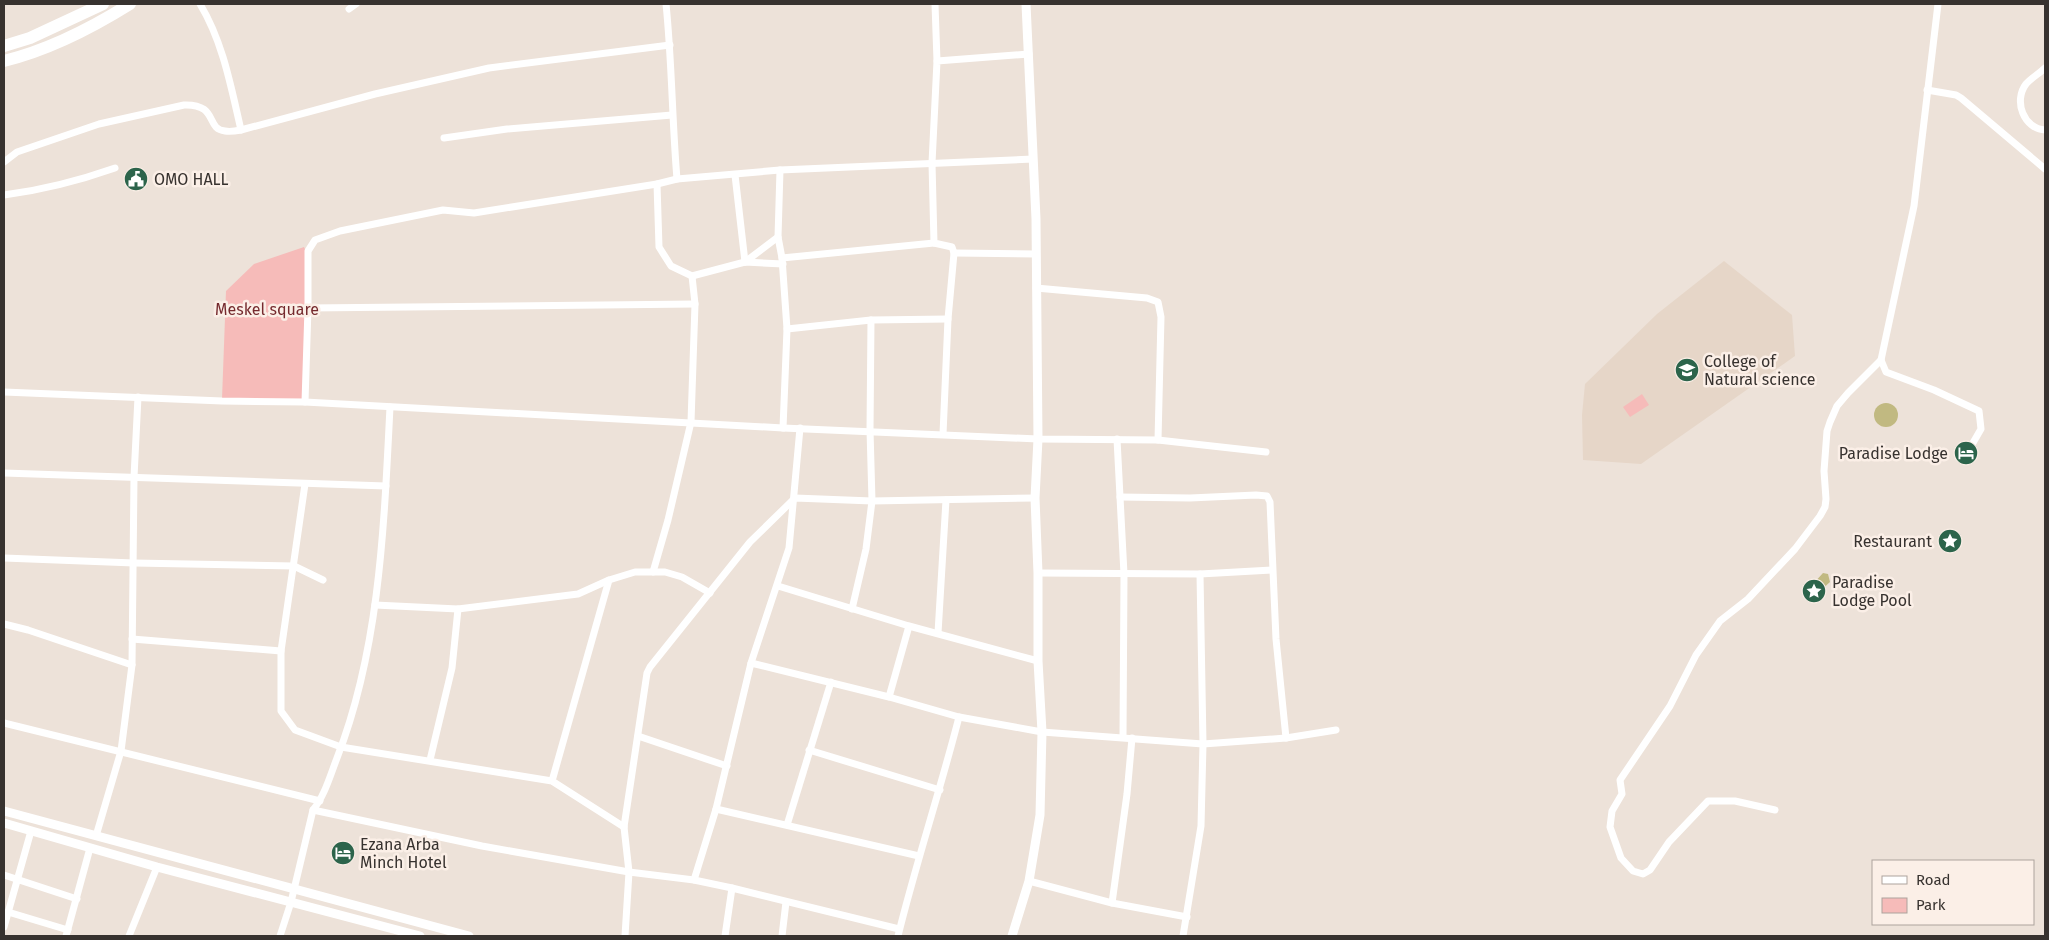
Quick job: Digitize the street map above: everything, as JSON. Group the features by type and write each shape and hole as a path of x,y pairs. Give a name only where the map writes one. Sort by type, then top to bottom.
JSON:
{"highway":[{"path":"4,46 30,38 103,4"},
{"path":"4,61 34,54 98,24 130,4"}],"street":[{"path":"200,4 211,22 218,41 241,130"},
{"path":"349,9 356,4"},
{"path":"666,4 677,179"},
{"path":"934,243 932,163 937,61 935,4"},
{"path":"1012,936 1029,881 1040,815 1042,732 1038,661 1038,573 1035,498 1038,440 1036,254 1026,4"},
{"path":"1775,810 1735,802 1708,801 1669,842 1650,870 1643,874 1633,871 1621,858 1610,827 1612,812 1622,794 1620,780 1670,706 1704,642 1724,616 1748,599 1795,549 1825,507 1824,471 1827,431 1830,422 1837,406 1881,360 1914,206 1938,4"},
{"path":"4,162 17,152 99,124 184,105 197,105 205,108 216,127 224,131 241,130 375,94 489,68 670,45"},
{"path":"937,61 1029,54"},
{"path":"2045,68 2026,84 2020,103 2027,121 2035,128 2045,130"},
{"path":"1927,90 1956,95 1961,98 2045,169"},
{"path":"444,138 506,129 672,115"},
{"path":"305,402 308,251 315,240 340,231 442,210 474,213 657,184 677,179 780,170 1033,160"},
{"path":"4,195 49,189 77,182 115,168"},
{"path":"780,170 778,237 783,261 787,329 783,428"},
{"path":"735,175 745,262"},
{"path":"657,184 659,247 671,266 692,276 745,262 783,261 934,243 952,248 954,253 948,319 943,434"},
{"path":"745,262 778,237"},
{"path":"954,253 1036,254"},
{"path":"653,572 668,520 691,422 695,304 692,276"},
{"path":"1036,288 1147,298 1158,302 1161,318 1158,440"},
{"path":"308,308 695,304"},
{"path":"787,329 871,320 948,319"},
{"path":"852,609 866,549 872,501 870,430 871,320"},
{"path":"1881,360 1886,372 1934,390 1978,411 1981,429 1970,448"},
{"path":"4,392 138,398 305,402 1038,440 1158,440 1266,452"},
{"path":"96,836 121,751 132,665 134,477 138,398"},
{"path":"280,936 291,902 313,810 320,802 341,747 363,676 374,605 386,486 390,407"},
{"path":"694,880 716,809 751,663 789,548 800,428"},
{"path":"1117,439 1124,574 1123,738"},
{"path":"4,474 386,486"},
{"path":"305,484 281,652 281,711 295,730 341,747 552,781 624,827"},
{"path":"1120,497 1267,496 1270,502 1276,639 1286,738"},
{"path":"625,936 629,872 624,827 647,673 750,542 795,498 872,501 1035,498"},
{"path":"938,633 946,500"},
{"path":"4,558 294,566 323,580"},
{"path":"1038,573 1200,574 1272,570"},
{"path":"374,605 458,609 578,594 609,580 636,572 653,572 682,577 710,593"},
{"path":"1183,936 1201,826 1203,744 1200,574"},
{"path":"552,781 609,580"},
{"path":"778,586 909,626 1038,661"},
{"path":"430,760 452,668 458,609"},
{"path":"4,624 28,630 132,665"},
{"path":"890,697 909,626"},
{"path":"132,639 281,652"},
{"path":"751,663 890,697 959,717 1042,732 1203,744 1286,738 1336,730"},
{"path":"787,826 831,682"},
{"path":"313,810 482,846 629,872 694,880 732,888 899,933 959,717"},
{"path":"4,723 320,802"},
{"path":"638,736 727,766"},
{"path":"1112,903 1127,794 1132,738"},
{"path":"809,750 940,790"},
{"path":"716,809 919,856"},
{"path":"4,811 469,936"},
{"path":"4,823 157,867 420,936"},
{"path":"4,923 31,831"},
{"path":"8,912 67,933 90,848"},
{"path":"129,936 157,867"},
{"path":"4,875 77,899"},
{"path":"1029,881 1112,903 1187,917"},
{"path":"725,936 732,888"},
{"path":"782,936 786,902"}],"shaded area":[{"name":"College of Natural science","path":"1724,261 1792,315 1795,356 1641,464 1583,460 1582,415 1585,384 1657,314"},
{"path":"1886,403 1894,407 1898,415 1894,423 1886,427 1878,423 1874,415 1878,407"},
{"path":"1823,573 1828,574 1830,582 1820,591 1819,601 1815,603 1807,599 1806,584 1813,584"}],"green space":[{"name":"Meskel square","path":"304,247 311,264 303,403 222,399 226,291 254,264"},
{"path":"1642,394 1649,405 1630,417 1623,407"}],"place":[{"name":"OMO HALL","path":"136,179"},
{"name":"College of Natural science","path":"1687,370"},
{"name":"Paradise Lodge","path":"1966,453"},
{"name":"Restaurant","path":"1950,541"},
{"name":"Paradise Lodge Pool","path":"1814,591"},
{"name":"Ezana Arba Minch Hotel","path":"343,853"}]}
